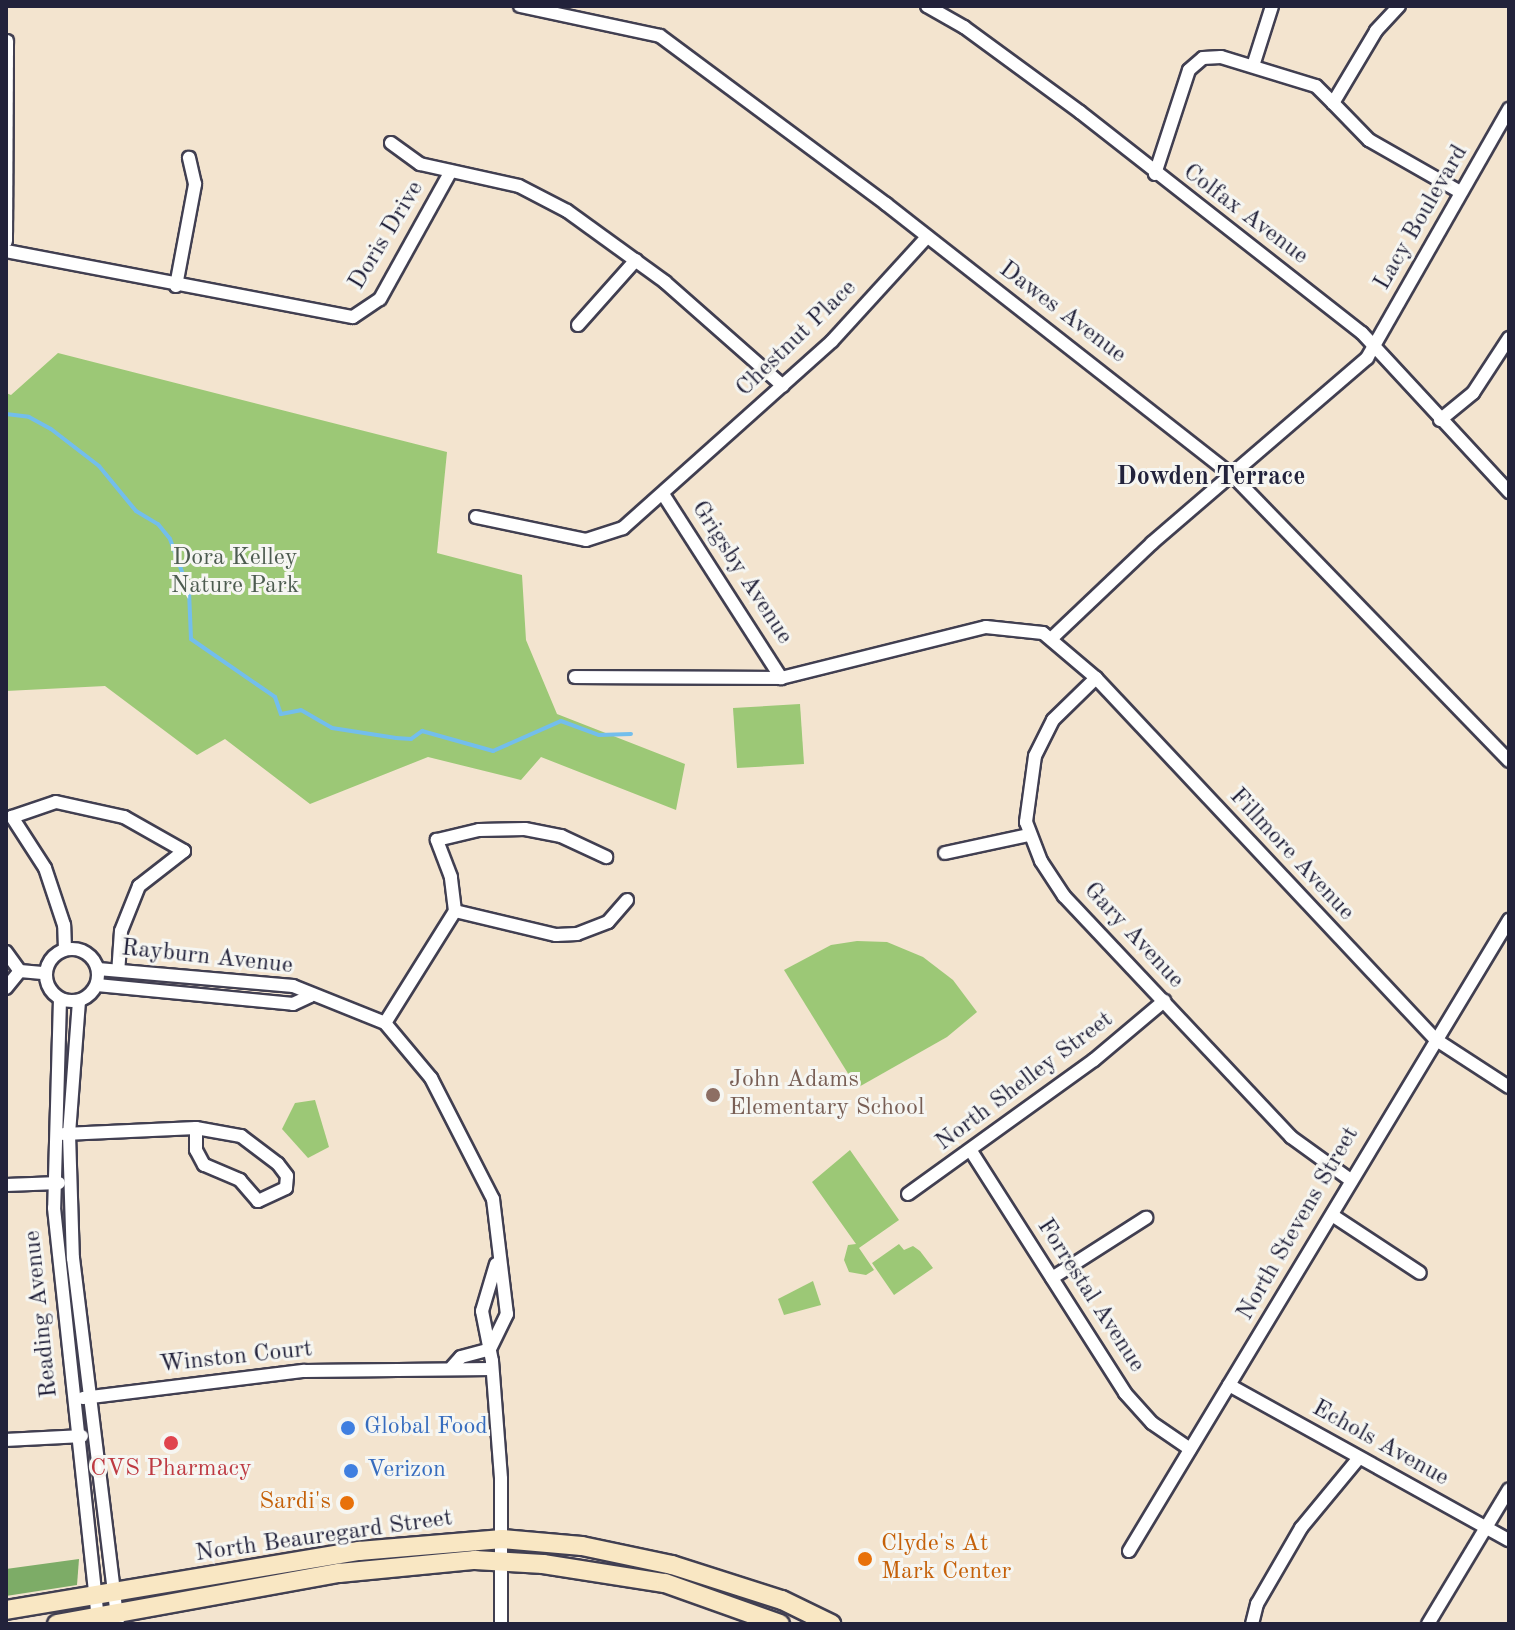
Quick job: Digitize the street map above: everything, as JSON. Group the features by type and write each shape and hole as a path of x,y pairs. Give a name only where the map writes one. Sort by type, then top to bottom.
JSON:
{"main road":[{"name":"North Beauregard Street","path":"6,1610 388,1547 502,1539 570,1544 657,1561 745,1586 831,1624"},
{"name":"North Beauregard Street","path":"57,1624 108,1620 353,1571 501,1561 665,1583 780,1624"}],"street":[{"name":"Dawes Avenue","path":"520,6 643,30 675,45 927,237 1232,475 1509,761"},
{"name":"Colfax Avenue","path":"927,6 964,27 1362,333 1372,348 1509,492"},
{"path":"1253,66 1272,6"},
{"path":"1333,103 1376,31 1399,6"},
{"path":"6,241 7,41"},
{"path":"1155,174 1195,63 1213,56 1316,86 1369,140 1460,192"},
{"name":"Lacy Boulevard","path":"1052,638 1232,475 1354,370 1372,348 1509,109"},
{"path":"391,143 420,164 451,171"},
{"path":"176,286 195,184 189,158"},
{"name":"Doris Drive","path":"6,251 343,318 362,314 380,299 451,171 535,192 636,260 783,386"},
{"name":"Chestnut Place","path":"476,517 599,538 623,528 832,341 927,237"},
{"path":"578,325 636,260"},
{"path":"1440,420 1473,393 1509,338"},
{"name":"Grigsby Avenue","path":"663,494 781,678"},
{"path":"575,677 781,678 986,627 1017,626 1052,638"},
{"name":"Fillmore Avenue","path":"1052,638 1096,678 1435,1039 1509,1087"},
{"name":"Gary Avenue","path":"1096,678 1053,720 1041,742 1028,786 1029,835 1064,896 1291,1137 1349,1179"},
{"path":"65,949 64,925 45,868 12,817 56,802 124,817 184,851 139,886 121,931 118,970"},
{"path":"490,1349 507,1314 499,1257 499,1225 486,1183 431,1078 385,1023 455,911 440,839 479,830 525,829 561,836 606,857"},
{"path":"945,853 1029,835"},
{"path":"455,911 556,935 577,934 608,922 627,900"},
{"name":"North Stevens Street","path":"1129,1551 1332,1215 1349,1179 1509,920"},
{"path":"65,949 82,950 98,969 97,985 79,1001 60,999 49,989 45,973 52,958 65,949"},
{"path":"6,952 20,971 45,973"},
{"name":"Rayburn Avenue","path":"98,969 293,986 310,996 385,1023"},
{"path":"6,988 20,971"},
{"name":"Rayburn Avenue","path":"97,985 293,1004 310,996"},
{"name":"Reading Avenue","path":"60,999 53,1183 72,1399 108,1620"},
{"name":"Reading Avenue","path":"79,1001 69,1134 70,1183 108,1620"},
{"name":"North Shelley Street","path":"908,1194 971,1151 1164,1001"},
{"path":"53,1134 196,1128 241,1136 278,1164 287,1176 286,1188 258,1201 240,1180 198,1158 196,1128"},
{"name":"Forrestal Avenue","path":"971,1151 1138,1409 1190,1449"},
{"path":"6,1185 70,1183"},
{"path":"1332,1215 1420,1273"},
{"path":"1052,1278 1146,1218"},
{"path":"499,1257 482,1311 492,1369 502,1539 501,1624"},
{"name":"Winston Court","path":"452,1367 461,1357 490,1349"},
{"name":"Winston Court","path":"72,1399 304,1371 363,1373 452,1367 492,1369"},
{"name":"Echols Avenue","path":"1229,1385 1509,1540"},
{"path":"6,1440 93,1435"},
{"path":"1252,1624 1257,1604 1301,1528 1358,1459"},
{"path":"1428,1624 1509,1489"}],"green space":[{"name":"Dora Kelley Nature Park","path":"58,353 447,452 437,553 522,575 526,640 557,714 685,764 676,810 541,757 521,780 428,757 310,804 225,739 197,755 105,686 6,691 6,393 11,395"},
{"path":"800,704 804,764 737,768 733,708"},
{"path":"857,941 887,942 923,957 953,980 977,1012 947,1037 857,1088 784,970 831,945"},
{"path":"315,1100 329,1147 308,1158 282,1129 295,1103"},
{"path":"850,1150 899,1220 859,1248 874,1270 866,1275 849,1272 844,1260 848,1245 856,1244 812,1182"},
{"path":"899,1244 904,1250 913,1246 933,1268 894,1295 872,1263"},
{"path":"813,1281 821,1305 784,1315 778,1299"},
{"path":"79,1559 77,1585 6,1596 6,1569"}],"waterway":[{"path":"6,414 29,417 51,429 99,466 136,511 158,524 170,539 189,591 191,639 275,697 281,714 301,710 332,728 396,738 411,739 422,731 493,751 561,721 599,735 631,734"}],"place":[{"name":"John Adams Elementary School","path":"713,1095"},
{"name":"Global Food","path":"348,1428"},
{"name":"CVS Pharmacy","path":"171,1443"},
{"name":"Verizon","path":"351,1471"},
{"name":"Sardi's","path":"347,1503"},
{"name":"Clyde's At Mark Center","path":"865,1559"}],"district":[{"name":"Dowden Terrace","path":"1211,478"}]}
